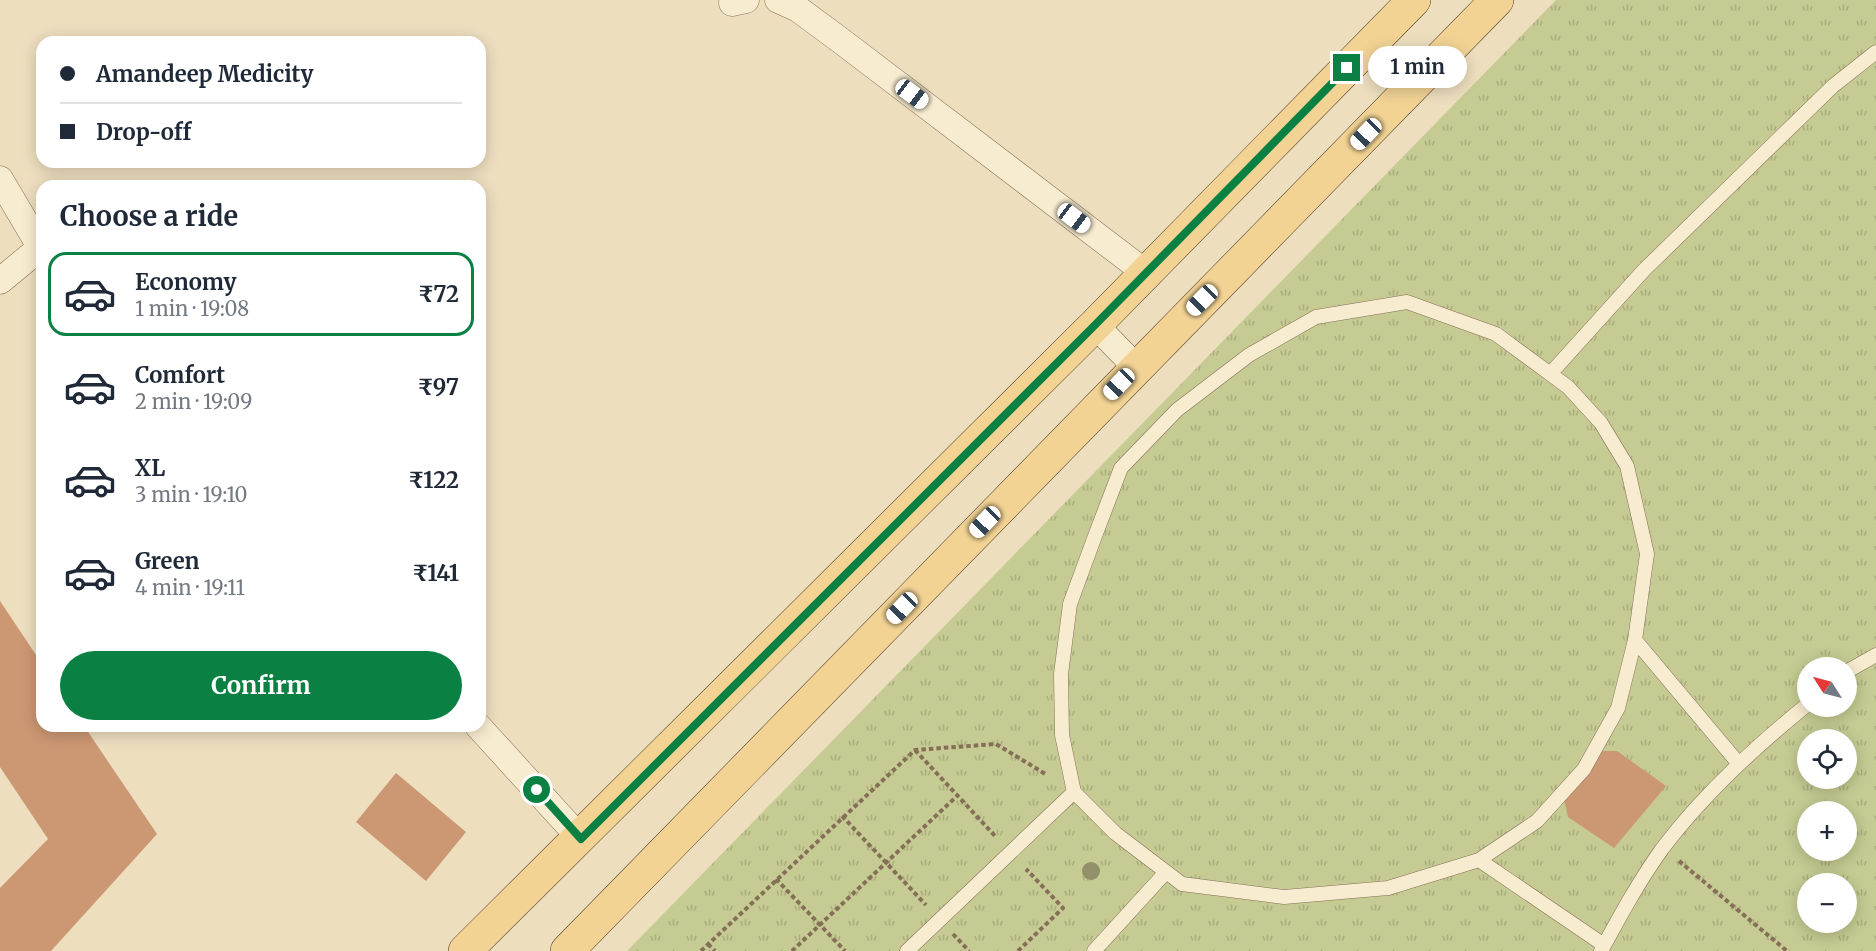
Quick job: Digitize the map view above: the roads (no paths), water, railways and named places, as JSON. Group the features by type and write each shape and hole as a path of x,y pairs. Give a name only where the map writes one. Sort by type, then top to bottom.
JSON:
{"main road":[{"path":"465,951 581,839 1095,325 1414,0"},
{"path":"567,951 1497,0"}],"street":[{"path":"778,0 798,9 840,40 1146,273"},
{"path":"0,179 36,240"},
{"path":"0,281 36,253"},
{"path":"1095,325 1136,367"},
{"path":"483,732 581,839"}],"lane":[{"path":"1550,374 1644,270 1833,86 1876,52"},
{"path":"1407,302 1496,334 1568,387 1600,423 1627,466 1647,554 1635,640 1618,708 1584,770 1537,821 1479,860 1388,888 1284,897 1182,884 1115,833 1074,792 1062,724 1061,674 1070,604 1121,468 1178,410 1249,355 1316,317 1407,302"},
{"path":"1635,640 1739,764"},
{"path":"1857,666 1876,655"},
{"path":"1479,860 1603,948 1626,903 1663,848 1753,748 1797,713"},
{"path":"907,951 1074,792"},
{"path":"1094,951 1166,872"}]}
